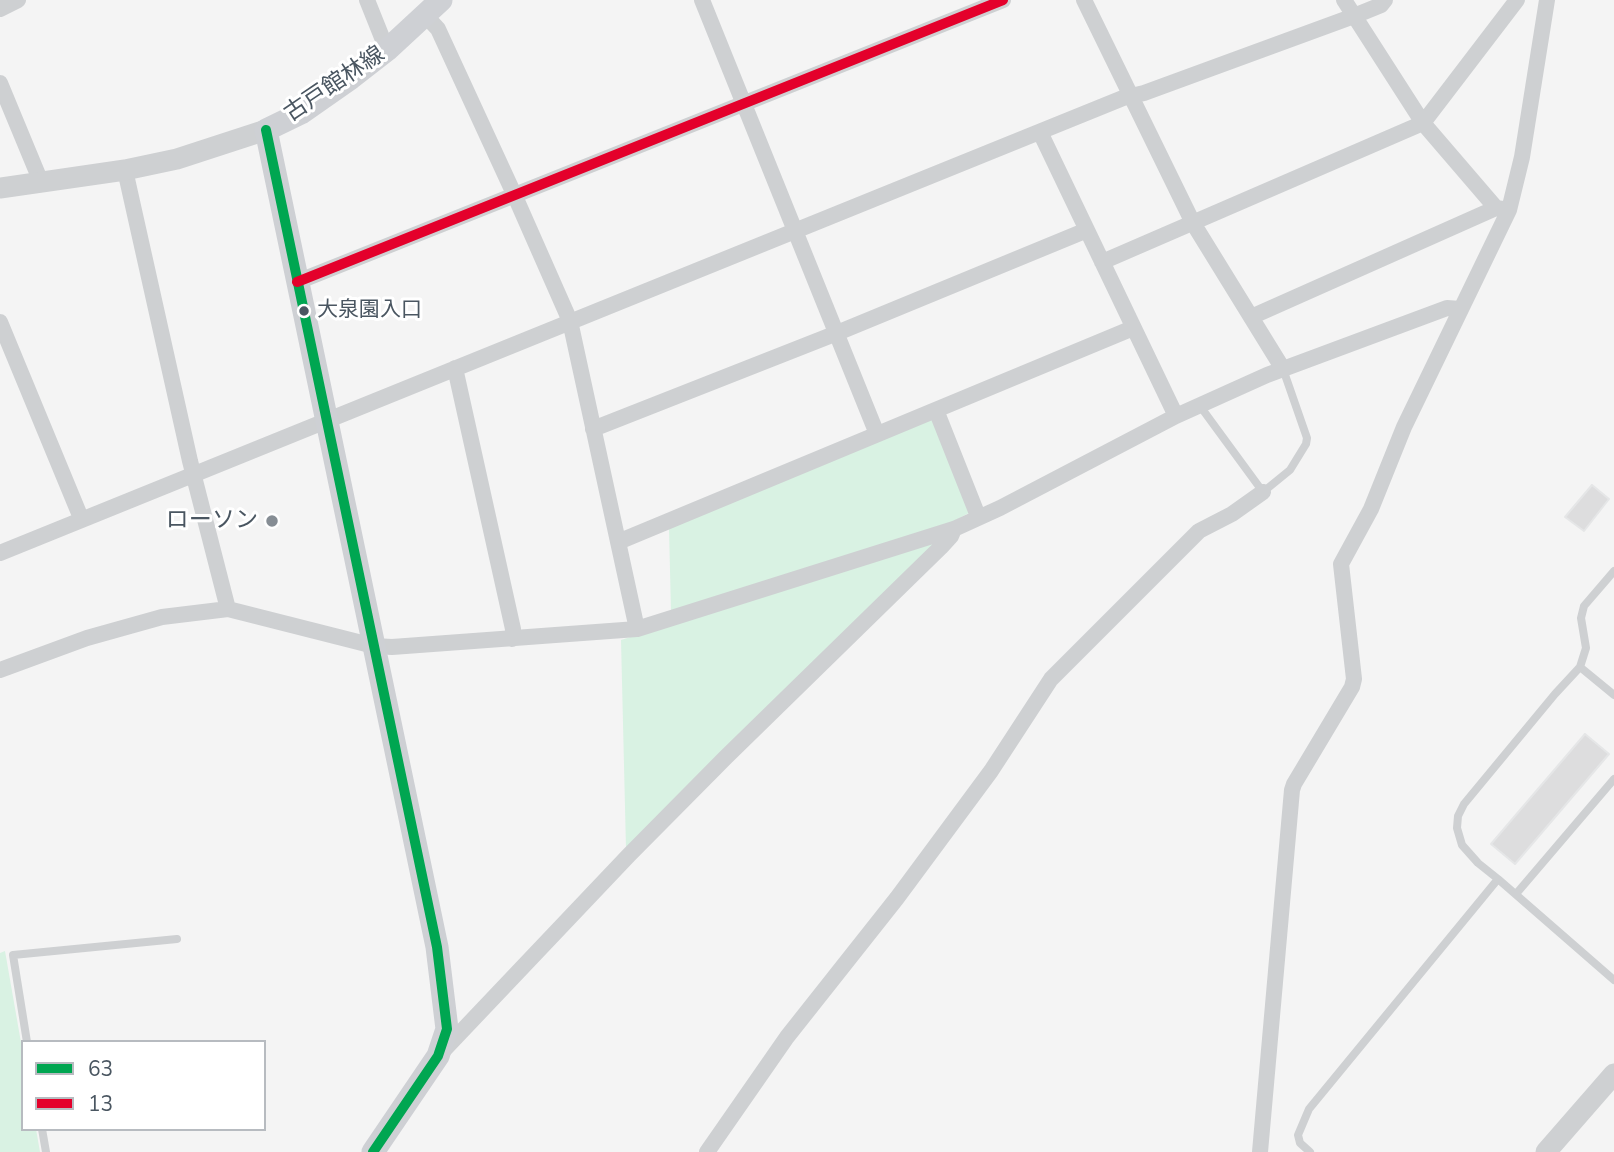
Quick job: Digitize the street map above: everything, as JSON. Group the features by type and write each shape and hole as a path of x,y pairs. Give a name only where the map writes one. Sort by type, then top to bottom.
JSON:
{"main road":[{"name":"古戸館林線","path":"373,1152 438,1056 447,1030 437,947 266,130 325,98 387,50 433,7"}],"street":[{"path":"0,9 18,0"},
{"path":"367,0 387,50"},
{"path":"702,0 877,434"},
{"path":"297,282 1003,0"},
{"path":"1084,0 1194,223 1283,369"},
{"path":"1344,0 1423,123 1503,209"},
{"path":"0,553 1132,95 1144,93 1354,16 1381,5 1385,0"},
{"path":"1102,262 1423,123 1517,0"},
{"path":"1260,1152 1294,784 1352,687 1354,679 1341,564 1371,509 1404,427 1460,309 1522,157 1547,0"},
{"path":"433,7 438,29 570,321 637,629"},
{"path":"0,83 41,182"},
{"path":"0,188 125,170 177,159 266,130"},
{"path":"1040,132 1176,416"},
{"path":"125,170 193,474 228,609"},
{"path":"1251,317 1503,209"},
{"path":"593,429 837,333 1087,230"},
{"path":"0,670 87,638 162,617 228,609 374,646 392,647 637,629 954,529 1000,508 1176,416 1283,369 1447,308 1460,309"},
{"path":"0,322 81,518"},
{"path":"618,541 1133,328"},
{"path":"455,368 513,629 512,639"},
{"path":"936,410 978,516"},
{"path":"707,1152 787,1037 864,941 983,781 1051,679 1199,531 1232,514 1263,492"},
{"path":"438,1056 629,855 941,547 954,529"},
{"path":"1546,1152 1614,1074"}],"lane":[{"path":"1200,406 1263,492 1290,470 1307,438 1283,369"},
{"path":"1614,571 1584,606 1581,618 1586,648 1580,667 1472,794 1458,816 1457,828 1462,845 1478,863 1614,980"},
{"path":"1580,667 1614,695"},
{"path":"1516,894 1614,779"},
{"path":"1310,1152 1300,1143 1298,1135 1309,1109 1498,878"},
{"path":"27,1040 13,955 177,939"},
{"path":"42,1131 46,1152"}],"green space":[{"path":"931,412 969,513 948,524 671,612 669,529"},
{"path":"940,540 626,849 621,640"},
{"path":"5,951 21,1043 21,1131 36,1131 40,1152 0,1152 0,953"}],"building":[{"path":"1592,485 1609,499 1584,531 1565,517"},
{"path":"1585,734 1609,754 1515,864 1491,844"}],"transit line":[{"name":"13","path":"297,282 1003,0"},
{"name":"63","path":"266,130 437,947 447,1029 438,1056 373,1152"}],"place":[{"name":"大泉園入口","path":"304,311"},
{"name":"ローソン","path":"272,521"}]}
